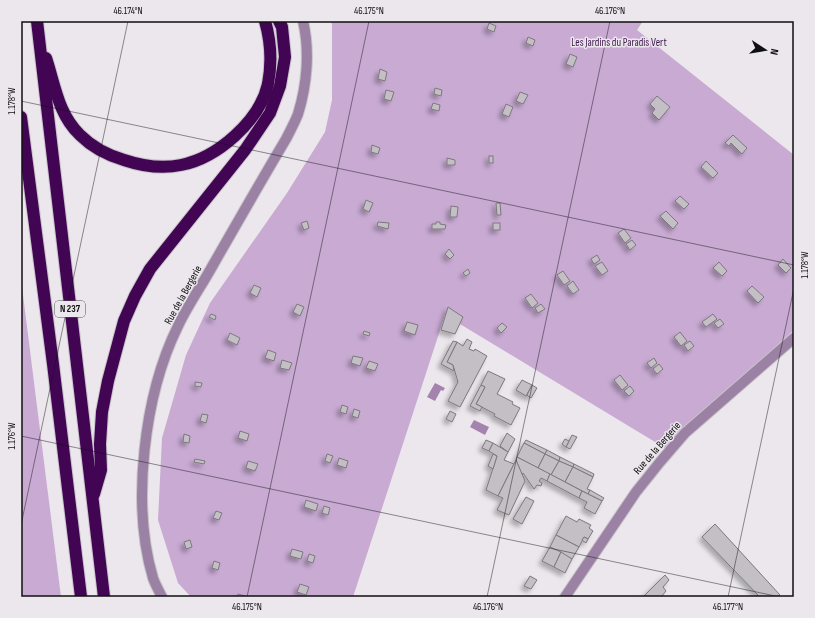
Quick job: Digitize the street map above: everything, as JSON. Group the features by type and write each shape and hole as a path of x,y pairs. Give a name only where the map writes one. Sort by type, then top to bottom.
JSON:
{"highway":[{"name":"N 237","path":"37,21 104,597"},
{"path":"39,39 53,78 58,100 67,119 79,134 96,148 108,155 135,164 158,167 181,165 204,157 226,144 257,110 267,86 271,63 270,37 265,21"},
{"path":"93,499 101,470 100,444 102,412 108,381 124,321 135,296 150,269 245,150 270,113 280,86 285,57 282,27 279,21"},
{"name":"N 237","path":"21,117 81,597"}],"street":[{"name":"Rue de la Bergerie","path":"162,597 154,578 144,538 142,490 145,448 152,406 163,365 178,326 286,139 297,115 303,91 306,61 306,34 303,21"},
{"name":"Rue de la Bergerie","path":"565,597 636,492 685,433 794,338"}],"green space":[{"name":"Les Jardins du Paradis Vert","path":"331,21 643,21 637,30 794,155 794,330 665,448 445,315 353,597 191,597 178,583 158,520 162,438 186,355 210,303 287,193 325,132 332,100"},
{"path":"21,279 61,597 21,597"}],"shaded area":[{"path":"435,383 445,388 443,391 441,390 435,401 427,397"},
{"path":"474,420 489,427 485,435 470,427"}],"building":[{"path":"489,23 496,26 494,32 487,29"},
{"path":"528,37 535,40 533,46 526,43"},
{"path":"570,54 577,57 573,67 566,64"},
{"path":"380,69 387,72 385,81 378,79"},
{"path":"435,88 442,90 441,96 434,94"},
{"path":"386,90 394,92 391,101 384,99"},
{"path":"520,92 528,95 523,104 516,101"},
{"path":"657,96 670,107 659,120 652,113 655,109 650,104"},
{"path":"433,103 440,105 439,111 431,109"},
{"path":"506,104 513,107 509,117 502,114"},
{"path":"733,135 747,148 742,154 731,143 729,146 725,143"},
{"path":"372,145 380,148 378,154 371,152"},
{"path":"489,156 493,156 493,163 489,163"},
{"path":"447,158 455,160 455,165 447,165"},
{"path":"706,161 718,173 713,178 701,167"},
{"path":"680,196 689,204 684,209 675,201"},
{"path":"366,200 373,203 369,212 363,209"},
{"path":"496,203 500,203 501,215 497,215"},
{"path":"451,206 458,207 457,217 450,217"},
{"path":"666,211 678,223 673,229 660,216"},
{"path":"307,221 309,228 304,230 301,223"},
{"path":"378,222 389,223 388,229 377,226"},
{"path":"436,222 446,225 445,229 432,229 432,224 436,224"},
{"path":"493,223 500,223 500,230 493,230"},
{"path":"624,229 631,238 625,243 618,233"},
{"path":"632,240 636,245 630,250 626,244"},
{"path":"449,249 454,255 450,259 445,254"},
{"path":"597,255 600,260 594,264 591,259"},
{"path":"783,259 791,268 786,273 778,265"},
{"path":"602,262 608,271 602,275 595,266"},
{"path":"719,262 727,271 722,276 713,268"},
{"path":"468,269 470,273 466,276 463,273"},
{"path":"563,271 570,281 564,285 557,275"},
{"path":"573,281 579,290 573,294 567,286"},
{"path":"254,285 261,288 257,297 250,293"},
{"path":"752,286 764,297 758,303 747,291"},
{"path":"531,294 538,303 532,308 525,298"},
{"path":"297,304 304,307 300,316 293,312"},
{"path":"541,304 545,309 538,313 535,308"},
{"path":"448,307 463,317 455,334 441,330"},
{"path":"211,314 216,316 215,320 209,317"},
{"path":"713,314 717,319 706,327 702,322"},
{"path":"720,319 724,324 718,328 714,323"},
{"path":"407,322 418,325 415,335 404,331"},
{"path":"502,323 507,327 501,333 497,328"},
{"path":"364,331 370,333 369,336 363,334"},
{"path":"680,332 687,341 681,346 674,337"},
{"path":"230,333 240,338 237,345 227,340"},
{"path":"467,339 472,342 469,349 474,351 475,349 487,356 460,407 448,401 458,382 453,365 447,362 457,342 463,346"},
{"path":"453,341 457,342 447,362 453,365 454,371 441,364"},
{"path":"690,341 694,346 688,351 684,345"},
{"path":"268,350 276,353 274,361 265,358"},
{"path":"353,356 363,358 360,366 351,363"},
{"path":"654,358 657,363 651,368 647,363"},
{"path":"282,360 292,363 289,370 280,368"},
{"path":"369,361 378,364 375,371 366,368"},
{"path":"659,364 663,369 657,374 653,369"},
{"path":"488,371 505,379 497,394 513,402 512,404 520,408 511,425 494,416 495,414 476,404 485,387 481,385"},
{"path":"620,375 628,385 622,390 614,380"},
{"path":"522,380 532,385 526,396 516,390"},
{"path":"195,382 202,383 201,387 195,386"},
{"path":"481,385 485,387 476,404 482,407 480,411 470,406"},
{"path":"532,385 537,388 531,398 527,395"},
{"path":"630,386 634,391 629,396 624,391"},
{"path":"342,405 348,407 346,414 340,412"},
{"path":"354,409 360,411 358,418 352,416"},
{"path":"450,411 456,414 452,422 446,419"},
{"path":"202,414 208,415 206,423 200,421"},
{"path":"240,431 249,434 247,441 238,438"},
{"path":"507,433 515,439 508,452 500,446"},
{"path":"184,434 190,436 189,443 183,442"},
{"path":"572,435 577,437 570,449 566,447"},
{"path":"565,439 569,441 566,447 562,444"},
{"path":"486,440 493,443 489,451 482,448"},
{"path":"526,440 547,450 545,454 524,443"},
{"path":"493,443 508,452 504,460 514,464 498,496 486,490 497,456 489,451"},
{"path":"524,443 545,454 538,468 517,457"},
{"path":"547,450 560,457 559,461 545,454"},
{"path":"327,454 333,456 330,463 325,461"},
{"path":"493,454 497,456 493,469 488,466"},
{"path":"545,454 559,461 551,475 538,468"},
{"path":"517,457 550,474 547,481 541,478 539,481 542,483 541,486 537,485 534,489 523,473 522,475 516,460"},
{"path":"560,457 574,464 573,467 559,461"},
{"path":"339,458 348,461 346,468 337,465"},
{"path":"195,459 205,461 204,464 194,462"},
{"path":"516,460 525,481 509,515 497,510 503,498 498,496"},
{"path":"248,461 258,464 255,471 246,468"},
{"path":"559,461 573,467 565,482 551,475"},
{"path":"574,464 594,474 593,477 573,467"},
{"path":"573,467 593,477 587,489 590,490 588,494 565,482"},
{"path":"550,474 582,491 579,498 547,481"},
{"path":"590,490 604,498 602,501 588,494"},
{"path":"582,491 602,501 595,514 584,508 587,502 579,498"},
{"path":"526,497 534,501 522,524 513,519"},
{"path":"306,500 318,504 316,511 304,507"},
{"path":"324,506 330,508 328,515 322,513"},
{"path":"216,511 222,513 219,520 213,518"},
{"path":"566,516 577,522 579,519 591,525 589,528 593,531 588,539 584,537 579,547 556,535"},
{"path":"715,524 780,595 776,597 756,597 758,595 702,537"},
{"path":"556,535 579,547 572,559 550,547"},
{"path":"584,537 588,539 586,543 582,540"},
{"path":"190,540 192,547 186,549 184,542"},
{"path":"550,547 561,552 554,567 542,561"},
{"path":"292,549 303,552 301,559 290,556"},
{"path":"561,552 572,559 565,573 554,567"},
{"path":"309,554 315,556 313,563 307,561"},
{"path":"214,561 220,563 218,570 212,568"},
{"path":"665,575 669,580 663,587 666,591 661,597 643,597"},
{"path":"530,576 537,580 531,589 524,586"},
{"path":"300,584 309,587 306,595 297,592"},
{"path":"238,594 245,596 245,597 237,597"}]}
